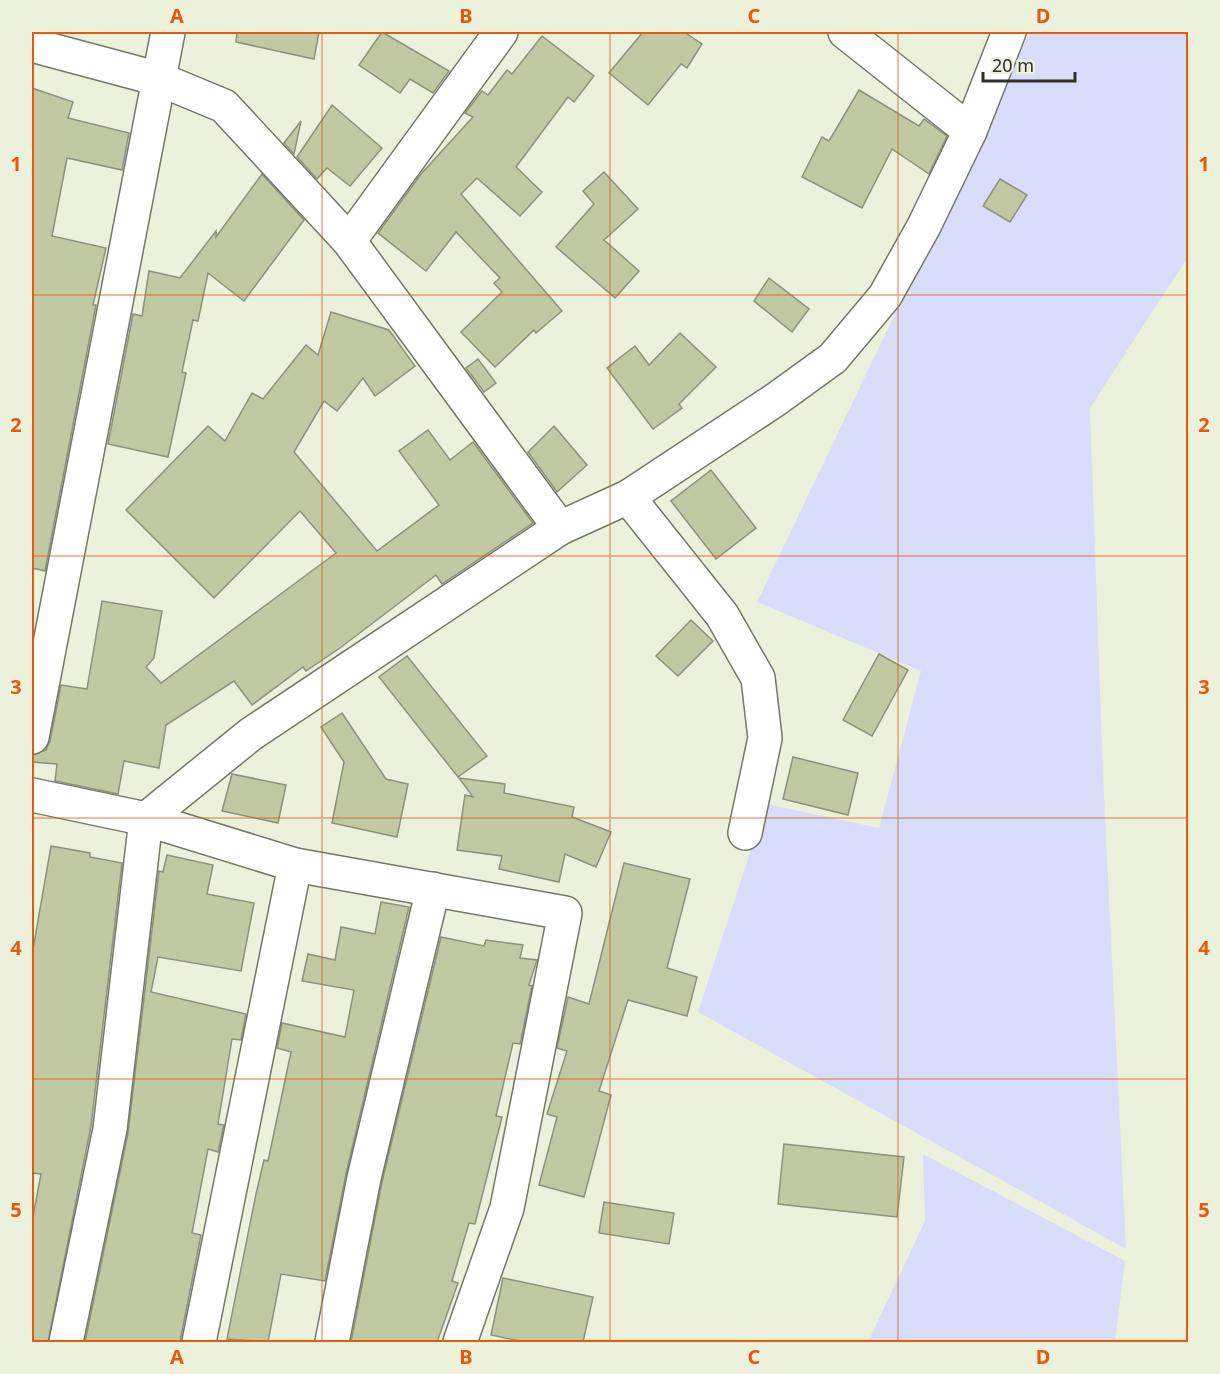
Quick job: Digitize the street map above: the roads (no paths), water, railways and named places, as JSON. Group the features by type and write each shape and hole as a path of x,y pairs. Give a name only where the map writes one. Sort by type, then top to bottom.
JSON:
{"street":[{"path":"32,737 168,32"},
{"path":"350,241 501,32"},
{"path":"845,32 970,130"},
{"path":"66,1342 110,1129 146,819 251,734 560,528 628,497 775,400 833,358 885,296 924,226 970,130 1009,32"},
{"path":"32,45 159,79 224,106 350,241 560,528"},
{"path":"628,497 722,615 758,678 765,738 745,833"},
{"path":"32,795 146,819 295,865 565,913 507,1208 460,1342"},
{"path":"200,1342 295,865"},
{"path":"332,1342 364,1178 434,889"}]}
